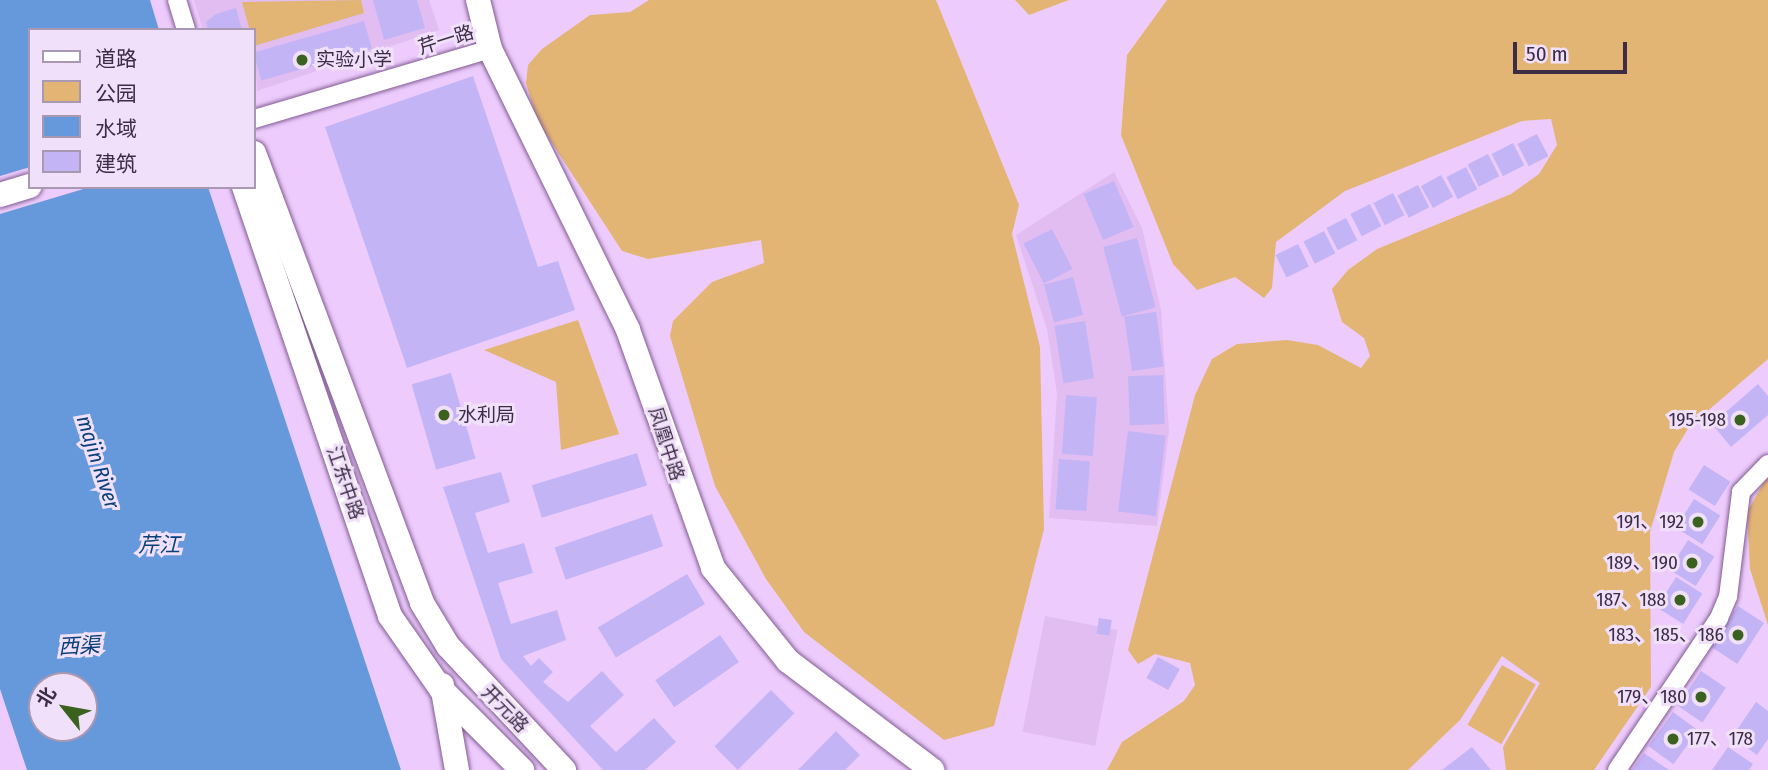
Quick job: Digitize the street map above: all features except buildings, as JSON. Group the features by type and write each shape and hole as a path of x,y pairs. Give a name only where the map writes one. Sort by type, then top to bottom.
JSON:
{"street":[{"path":"177,0 185,28"},
{"name":"凤凰中路","path":"478,0 490,49 628,330 679,482 713,568 757,630 830,697 932,770"},
{"name":"芹一路","path":"256,118 490,49"},
{"name":"江东中路","path":"256,158 422,603 448,646"},
{"path":"0,195 28,187"},
{"name":"江东中路","path":"245,189 390,616 441,689 457,770"},
{"path":"1616,770 1719,618 1728,597 1741,492 1768,464"},
{"path":"679,482 726,570 771,630 939,770"},
{"path":"441,689 448,646"},
{"name":"开元路","path":"448,646 564,770"},
{"name":"开元路","path":"441,689 522,770"}],"shaded area":[{"name":"实验小学","path":"194,0 429,0 439,30 257,91 256,28 202,28"},
{"path":"1114,172 1142,228 1161,310 1169,431 1157,526 1049,518 1057,394 1047,329 1016,235"},
{"path":"1045,616 1118,630 1095,746 1022,732"}],"green space":[{"path":"361,0 364,13 256,45 256,28 249,28 242,2"},
{"path":"649,0 936,0 1019,205 1012,234 1040,347 1044,529 994,726 944,740 804,632 766,579 715,486 670,336 673,321 712,282 764,263 761,240 648,259 622,251 537,120 526,83 528,65 542,49 590,15 630,12"},
{"path":"1015,0 1069,0 1029,15"},
{"path":"1167,0 1768,0 1768,359 1689,427 1674,452 1650,532 1651,687 1594,770 1506,770 1503,747 1540,683 1502,656 1460,720 1408,770 1107,770 1122,742 1184,701 1195,685 1190,663 1155,654 1138,664 1128,650 1195,395 1212,359 1237,344 1287,340 1318,345 1361,368 1370,356 1364,338 1342,322 1332,289 1348,270 1377,249 1511,194 1539,174 1557,145 1551,119 1522,121 1345,191 1276,242 1272,288 1264,298 1235,277 1197,290 1173,264 1121,135 1127,55"},
{"path":"578,320 619,434 561,450 556,382 484,350"},
{"path":"1768,475 1768,625 1750,569 1747,512"},
{"path":"1502,665 1536,684 1501,744 1468,725"}],"water":[{"name":"芹江","path":"0,0 150,0 158,28 28,28 28,189 209,189 401,770 27,770 0,689"}],"pier":[{"path":"28,168 28,189 83,189 0,214 0,176"}],"place":[{"name":"实验小学","path":"302,60"},
{"name":"水利局","path":"444,415"},
{"name":"195-198","path":"1740,420"},
{"name":"191、192","path":"1698,522"},
{"name":"189、190","path":"1692,563"},
{"name":"187、188","path":"1680,600"},
{"name":"183、185、186","path":"1738,635"},
{"name":"179、180","path":"1701,697"},
{"name":"177、178","path":"1673,739"}],"water label":[{"name":"majin River","path":"98,462"},
{"name":"西渠","path":"79,646"}]}
